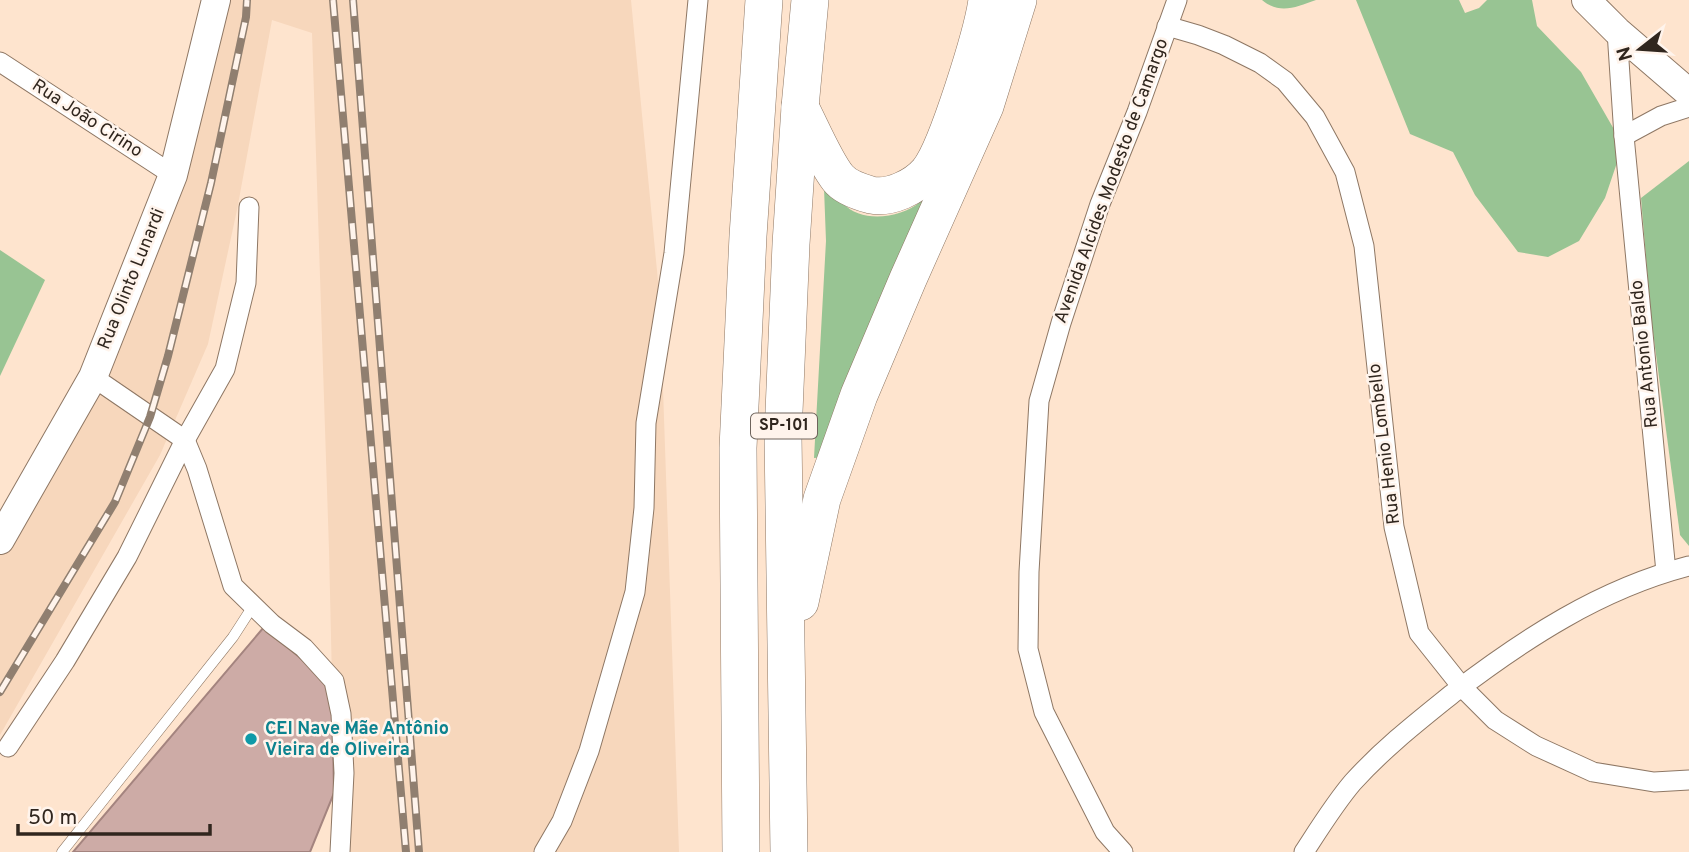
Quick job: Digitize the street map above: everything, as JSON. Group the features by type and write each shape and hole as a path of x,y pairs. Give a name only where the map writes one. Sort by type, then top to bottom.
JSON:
{"highway":[{"name":"SP-101","path":"741,852 738,448 748,236 764,0"},
{"name":"SP-101","path":"789,852 783,436 791,244 810,0"},
{"path":"800,107 838,179 857,191 884,197 914,183 928,172 941,147 979,34 986,0"},
{"path":"786,679 822,499 859,395 985,106 1018,0"}],"street":[{"name":"Rua Olinto Lunardi","path":"0,540 93,377 173,175 216,0"},
{"path":"544,852 562,821 589,751 635,592 644,508 646,423 674,253 698,0"},
{"name":"Avenida Alcides Modesto de Camargo","path":"1123,852 1105,832 1044,712 1028,649 1029,572 1040,401 1061,323 1096,217 1177,0"},
{"path":"1586,0 1617,31 1689,93"},
{"name":"Rua Henio Lombello","path":"1167,26 1198,34 1224,45 1260,63 1285,81 1315,117 1345,172 1364,246 1394,527 1419,634 1462,687 1495,720 1536,746 1593,772 1654,782 1689,780"},
{"name":"Rua Antonio Baldo","path":"1617,31 1624,135 1667,572"},
{"name":"Rua João Cirino","path":"0,62 173,175"},
{"path":"1624,135 1661,116 1689,107"},
{"path":"8,747 65,661 127,557 185,440 225,369 246,283 249,206"},
{"path":"93,377 185,440 197,469 233,586 272,624 304,648 334,681 341,714 343,761 340,852"},
{"path":"1304,852 1351,784 1393,740 1498,659 1581,607 1667,572 1689,566"}],"lane":[{"path":"62,852 233,637 253,606"}],"shaded area":[{"path":"216,0 631,0 660,302 679,852 336,852 312,33 272,20 237,210 208,344 160,455 0,735 0,540 93,377"}],"green space":[{"path":"1006,0 825,457 814,458 826,241 823,162 843,203 860,214 892,215 920,202 934,178"},
{"path":"1262,0 1316,0 1282,8"},
{"path":"1356,0 1459,0 1465,13 1479,8 1487,0 1532,0 1537,26 1581,72 1623,145 1605,198 1579,241 1548,257 1518,252 1475,195 1453,152 1410,134"},
{"path":"1689,161 1689,546 1680,535 1651,317 1641,198"},
{"path":"0,250 45,280 0,376"}],"building":[{"name":"CEI Nave Mãe Antônio Vieira de Oliveira","path":"264,627 332,685 334,793 310,852 73,852"}],"railway":[{"path":"0,692 115,502 150,417 211,183 246,17 247,0"},
{"path":"333,0 406,852"},
{"path":"353,0 419,852"}],"place":[{"name":"CEI Nave Mãe Antônio Vieira de Oliveira","path":"251,739"}]}
